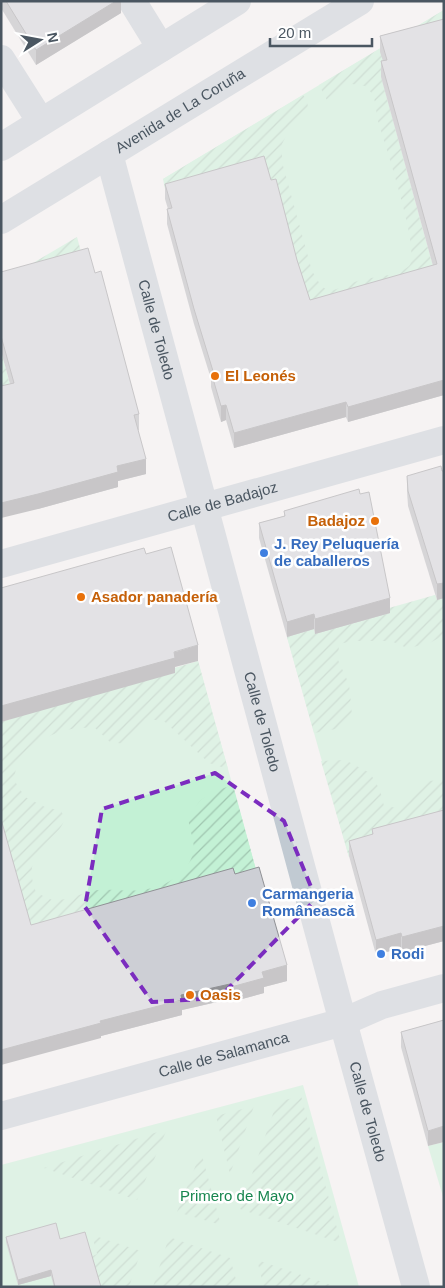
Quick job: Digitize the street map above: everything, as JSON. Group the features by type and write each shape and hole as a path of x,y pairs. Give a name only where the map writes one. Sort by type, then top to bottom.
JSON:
{"street":[{"path":"132,1 161,48"},
{"path":"1,147 237,1"},
{"name":"Avenida de La Coruña","path":"1,220 360,1"},
{"path":"1,59 41,122"},
{"name":"Calle de Toledo","path":"109,154 416,1287"},
{"name":"Calle de Badajoz","path":"1,564 444,440"},
{"name":"Calle de Salamanca","path":"1,1116 343,1022 382,1005 444,988"}],"highlighted area":[{"path":"215,773 284,821 316,899 219,998 152,1002 85,907 102,809"}],"green space":[{"path":"444,10 444,34 387,76 381,77 435,274 317,314 163,179"},
{"path":"444,10 444,34 387,76 381,77 435,274 317,314 166,194 163,179 303,95 307,100 308,108 288,132 282,144 282,162 312,271 321,286 329,291 360,280 388,275 405,269 409,266 412,257 410,241 401,196 378,121 373,95 365,86 352,84 341,89 328,102 319,85"},
{"path":"77,237 83,259 1,282"},
{"path":"1,333 3,358 12,392 1,402"},
{"path":"435,595 437,600 444,598 444,825 349,857 287,637 314,629 315,634 390,613"},
{"path":"435,595 437,600 444,598 444,635 428,644 407,648 391,641 353,641 339,644 338,660 349,684 352,715 341,728 314,733 287,637 314,629 315,634 390,613 389,608"},
{"path":"198,661 258,877 38,939 1,833 1,722 12,719 10,714 175,673"},
{"path":"198,661 228,769 209,763 165,722 146,718 125,744 110,742 95,728 70,729 46,737 20,757 14,780 25,797 45,807 61,811 65,818 60,829 36,856 32,868 33,883 36,892 53,900 70,898 98,890 138,890 160,886 182,872 192,857 194,849 189,819 194,809 202,799 216,791 233,785 258,877 27,947 1,833 1,722 12,719 10,714 175,673 174,668"},
{"path":"345,760 370,773 380,790 384,806 398,808 427,781 444,780 444,825 349,857 321,761"},
{"name":"Primero de Mayo","path":"303,1085 359,1287 1,1287 1,1165"},
{"path":"301,1096 341,1243 240,1209 277,1102"},
{"path":"254,1106 230,1174 216,1116"},
{"path":"167,1129 137,1200 44,1168"},
{"path":"444,1142 444,1200 428,1146"},
{"path":"201,1152 221,1225 177,1212"},
{"path":"92,1235 141,1251 129,1287 99,1287 91,1257 97,1254"},
{"path":"169,1237 230,1258 238,1287 153,1287"},
{"path":"257,1260 337,1287 264,1287"}],"building":[{"path":"6,1 116,1 36,50"},
{"path":"444,19 444,380 348,407 346,402 234,433 226,405 221,406 211,372 213,371 167,209 172,208 165,184 264,156 271,180 276,179 297,260 310,300 437,264 381,61 387,60 380,36"},
{"path":"88,248 95,273 101,271 139,414 134,415 146,459 117,466 118,472 1,503 1,386 14,383 1,336 1,272"},
{"path":"441,466 442,471 444,471 444,583 437,584 408,491 407,476"},
{"path":"359,489 360,494 369,492 390,598 315,619 314,614 287,622 259,523 285,516 284,511"},
{"path":"171,547 198,645 174,652 175,658 1,706 1,588 144,548 146,554"},
{"path":"444,810 444,926 402,937 401,933 376,940 349,841 373,834 372,829"},
{"path":"1,819 31,925 233,868 235,874 259,867 287,965 262,972 264,978 231,987 230,984 181,995 182,1000 100,1021 101,1023 1,1050"},
{"path":"444,1020 444,1126 428,1131 401,1032"},
{"path":"56,1223 60,1239 85,1232 101,1287 55,1287 51,1270 18,1280 6,1237"}],"place":[{"name":"El Leonés","path":"215,376"},
{"name":"Badajoz","path":"375,521"},
{"name":"J. Rey Peluquería de caballeros","path":"264,553"},
{"name":"Asador panadería","path":"81,597"},
{"name":"Carmangeria Românească","path":"252,903"},
{"name":"Rodi","path":"381,954"},
{"name":"Oasis","path":"190,995"}]}
